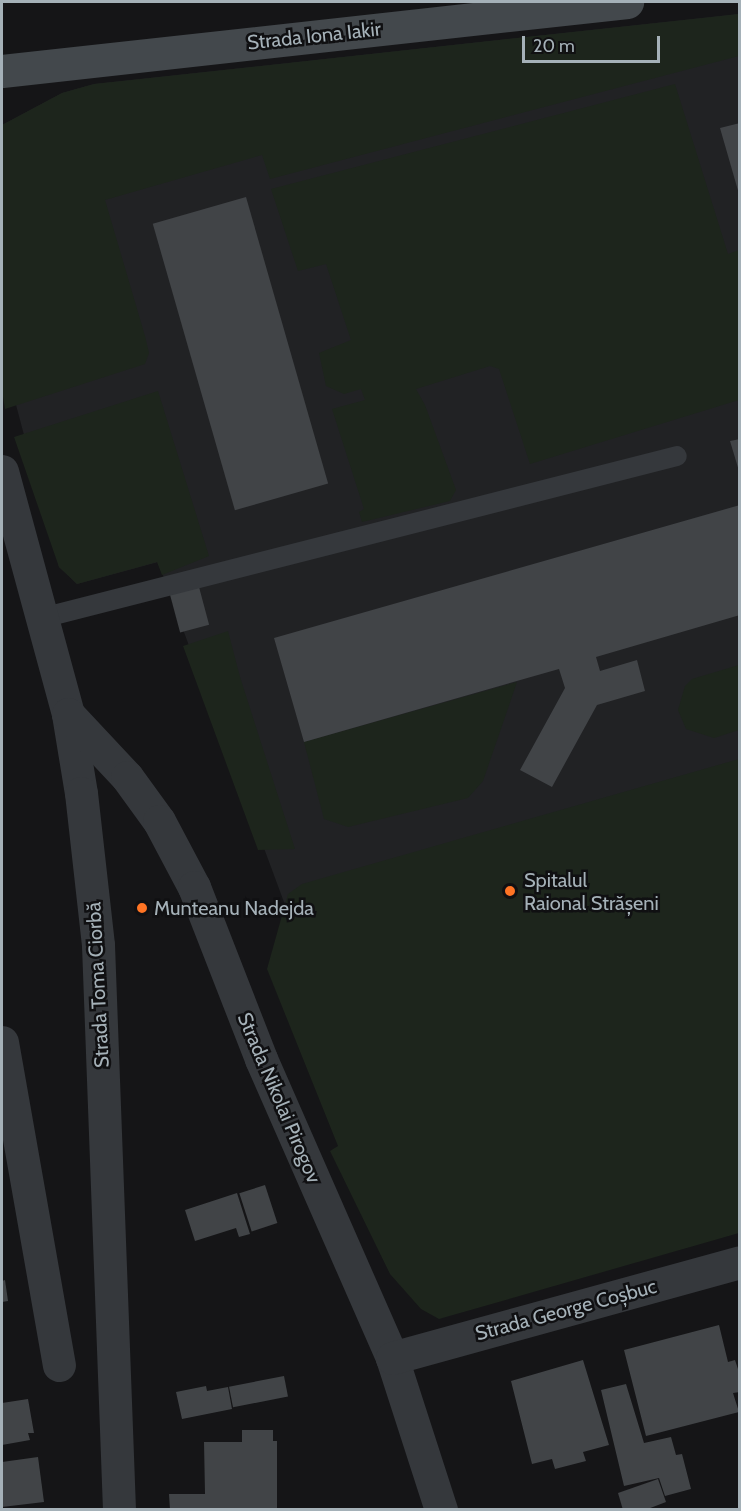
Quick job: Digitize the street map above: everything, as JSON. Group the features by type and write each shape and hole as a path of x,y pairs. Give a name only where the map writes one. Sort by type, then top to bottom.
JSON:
{"street":[{"name":"Strada Iona Iakir","path":"2,71 627,2"},
{"name":"Strada Toma Ciorbă","path":"2,471 68,714 98,945 119,1509"},
{"name":"Strada Nikolai Pirogov","path":"68,714 127,777 159,821 194,887 261,1059 392,1358 441,1509"},
{"path":"2,1042 59,1365"},
{"name":"Strada George Coșbuc","path":"392,1358 740,1262"}],"lane":[{"path":"42,618 677,456"}],"shaded area":[{"name":"Spitalul Raional Strășeni","path":"739,14 739,1198 424,1280 158,562 77,584 59,567 2,352 2,125 62,93 94,84"},
{"path":"739,14 739,56 270,179 262,155 105,200 145,336 149,353 145,364 5,409 2,391 2,125 62,93 94,84"},
{"path":"675,84 728,254 739,250 739,400 530,464 499,369 490,366 416,389 425,405 456,490 450,501 362,522 359,512 364,509 332,409 365,400 361,389 344,394 326,386 319,353 351,340 326,264 298,271 271,189"},
{"path":"158,391 209,556 162,575 157,562 77,584 59,567 14,437"},
{"path":"228,631 240,677 295,849 258,850 183,646"},
{"path":"739,665 739,730 714,738 686,729 678,710 685,686 692,679"},
{"path":"517,682 483,781 468,798 348,827 324,819 304,742"},
{"path":"739,759 739,1233 439,1319 421,1309 390,1274 330,1151 338,1146 267,969 288,894 302,884"}],"building":[{"path":"740,123 740,194 739,194 720,128"},
{"path":"246,197 328,483 235,510 153,224"},
{"path":"740,439 740,471 739,471 730,441"},
{"path":"740,505 740,615 596,657 600,671 637,660 645,691 597,705 552,787 520,770 565,688 559,669 304,742 274,638"},
{"path":"199,587 209,625 180,632 170,595"},
{"path":"265,1185 277,1223 252,1231 239,1193"},
{"path":"237,1193 250,1234 239,1237 236,1228 195,1241 185,1210"},
{"path":"5,1280 8,1301 2,1302 2,1281"},
{"path":"719,1325 728,1362 735,1360 740,1375 740,1392 733,1393 739,1412 646,1436 624,1350"},
{"path":"583,1360 609,1445 583,1452 586,1461 555,1469 552,1459 532,1464 511,1381"},
{"path":"284,1376 288,1397 233,1407 229,1387"},
{"path":"626,1384 644,1443 671,1437 676,1455 682,1454 691,1489 665,1496 659,1478 624,1486 601,1390"},
{"path":"206,1386 207,1391 228,1387 232,1409 182,1419 176,1392"},
{"path":"28,1399 34,1433 28,1433 30,1440 2,1445 2,1403"},
{"path":"242,1430 273,1430 273,1441 277,1441 277,1510 170,1510 169,1494 205,1494 204,1442 242,1442"},
{"path":"38,1457 44,1502 2,1507 2,1462"},
{"path":"658,1479 666,1502 645,1510 623,1510 618,1493"}],"place":[{"name":"Spitalul Raional Strășeni","path":"510,891"},
{"name":"Munteanu Nadejda","path":"142,908"}]}
